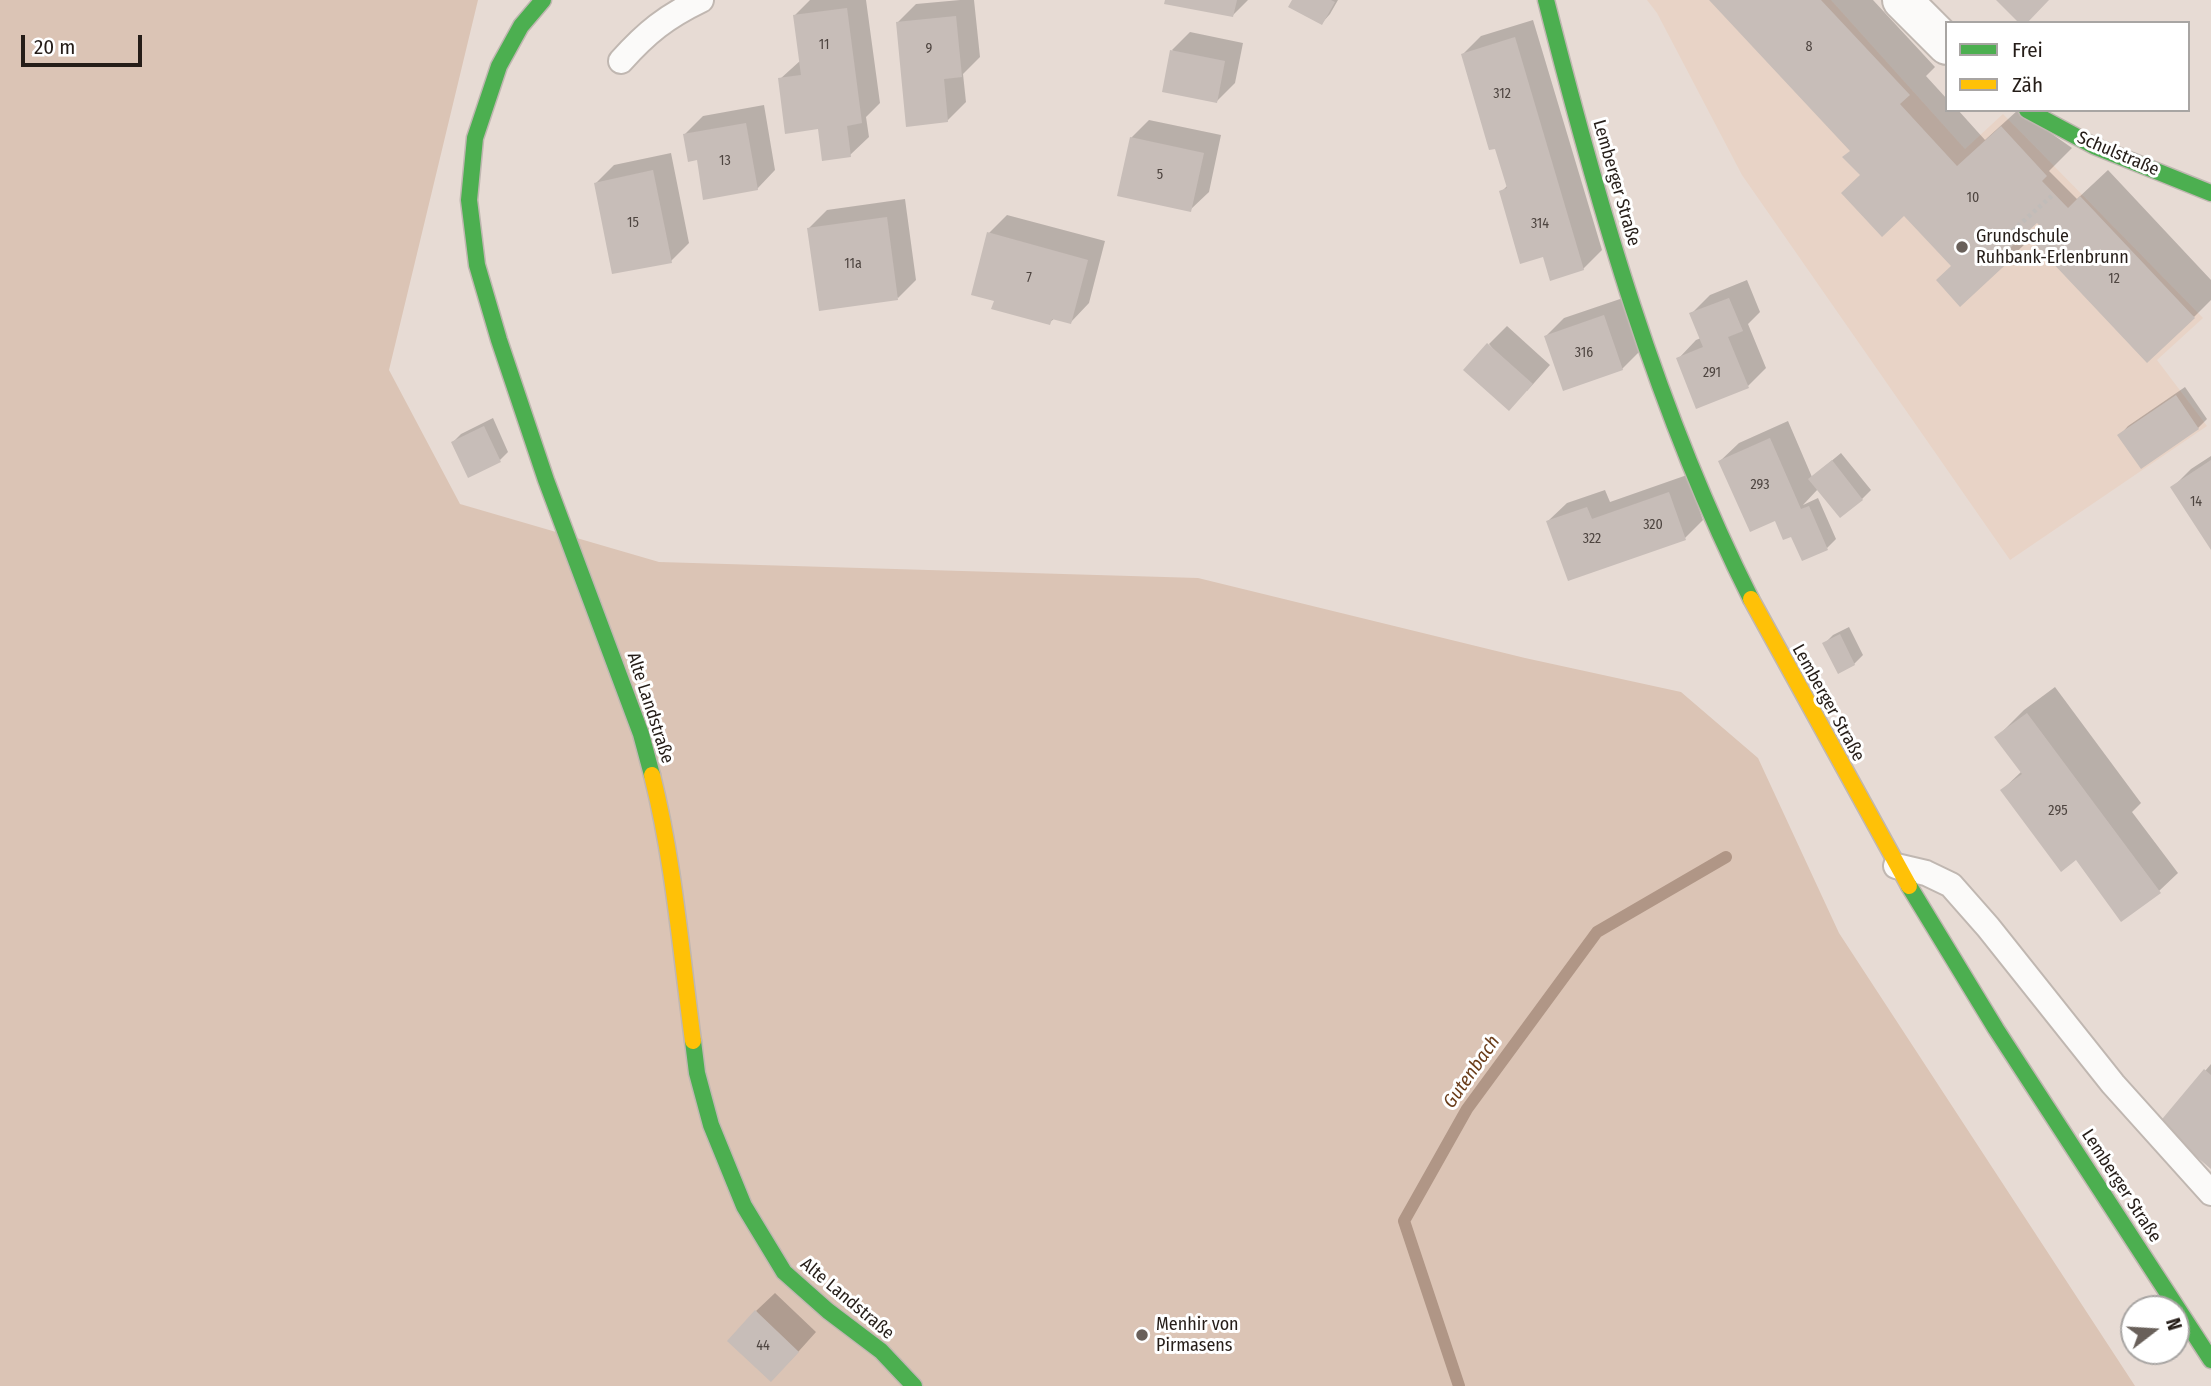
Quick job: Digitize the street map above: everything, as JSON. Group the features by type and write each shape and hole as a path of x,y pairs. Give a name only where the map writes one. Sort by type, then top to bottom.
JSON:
{"street":[{"name":"Alte Landstraße","path":"543,0 520,26 499,66 475,138 469,200 477,265 546,480 641,734 662,819 697,1073 711,1125 744,1206 784,1272 881,1352 914,1386"},
{"name":"Lemberger Straße","path":"1546,0 1566,80 1621,270 1678,437 1737,571 1778,654 1896,866 1965,980 2211,1360"},
{"path":"1907,2 1945,43"},
{"name":"Schulstraße","path":"2030,112 2088,142 2211,193"}],"lane":[{"path":"621,61 645,34 675,12 701,0"},
{"path":"1896,866 1926,873 1951,885 1988,927 2113,1084 2211,1193"}],"path":[{"path":"2002,240 2054,194"}],"shaded area":[{"path":"0,0 478,0 389,370 460,504 659,562 1198,578 1525,658 1681,692 1758,758 1839,933 2135,1386 0,1386"},
{"name":"Grundschule Ruhbank-Erlenbrunn","path":"1647,0 1831,0 1965,149 2003,114 2203,318 2157,360 2207,426 2010,560 1742,175 1657,13"}],"building":[{"path":"1165,0 1237,0 1233,17 1164,4"},
{"path":"1292,0 1335,2 1322,25 1288,7"},
{"path":"1709,0 1821,0 1910,95 1900,104 1957,166 2001,126 2047,176 2042,181 2068,208 2080,196 2195,318 2147,363 2032,241 2044,230 2037,223 2010,248 2016,255 1960,307 1936,280 1951,266 1904,216 1882,237 1841,193 1860,175 1842,157 1850,151"},
{"path":"1996,0 2049,0 2029,21 2017,21"},
{"path":"847,8 862,123 847,126 851,157 822,161 818,129 785,134 778,78 801,75 793,15"},
{"path":"956,16 962,77 944,79 948,122 906,127 896,22"},
{"path":"1515,37 1584,270 1550,281 1543,257 1520,264 1499,191 1507,188 1495,149 1489,150 1461,54"},
{"path":"1170,50 1225,61 1217,103 1162,92"},
{"path":"746,123 758,190 703,200 697,160 688,162 683,134"},
{"path":"1130,137 1204,153 1191,212 1117,196"},
{"path":"653,170 672,263 612,274 594,183"},
{"path":"887,217 898,300 819,311 807,228"},
{"path":"987,232 1088,260 1071,324 1052,319 1050,325 991,309 994,301 971,295"},
{"path":"1729,298 1743,331 1728,337 1749,388 1696,409 1676,358 1703,347 1689,313"},
{"path":"1604,315 1623,370 1563,391 1544,336"},
{"path":"1487,343 1533,384 1509,411 1463,370"},
{"path":"2176,395 2199,429 2141,469 2117,435"},
{"path":"484,426 501,462 468,478 451,442"},
{"path":"1770,438 1801,509 1809,506 1828,550 1802,561 1791,537 1783,540 1775,521 1750,532 1718,461"},
{"path":"1832,460 1863,500 1840,518 1808,479"},
{"path":"2211,460 2211,550 2170,487"},
{"path":"1669,492 1686,540 1568,581 1546,521 1587,507 1592,519"},
{"path":"1840,634 1855,665 1838,674 1822,643"},
{"path":"2027,713 2161,893 2121,922 2076,860 2061,872 2000,790 2022,774 1994,737"},
{"path":"2204,1069 2211,1075 2211,1169 2158,1124"},
{"path":"755,1310 799,1352 771,1382 727,1341"}],"waterway":[{"name":"Gutenbach","path":"1459,1386 1404,1221 1467,1109 1597,932 1726,857"}],"traffic: fast":[{"path":"543,0 521,26 499,66 475,138 469,200 477,265 546,480 641,734 652,775"},
{"path":"1546,0 1587,154 1632,306 1686,454 1751,599"},
{"path":"2031,112 2094,146 2211,193"},
{"path":"1909,886 1996,1029 2211,1360"},
{"path":"693,1041 697,1073 711,1125 744,1206 784,1272 828,1311 881,1351 914,1386"}],"traffic: slow":[{"path":"1751,599 1909,886"},
{"path":"652,775 671,874 693,1041"}],"place":[{"name":"Grundschule Ruhbank-Erlenbrunn","path":"1962,247"},
{"name":"Menhir von Pirmasens","path":"1142,1335"}]}
